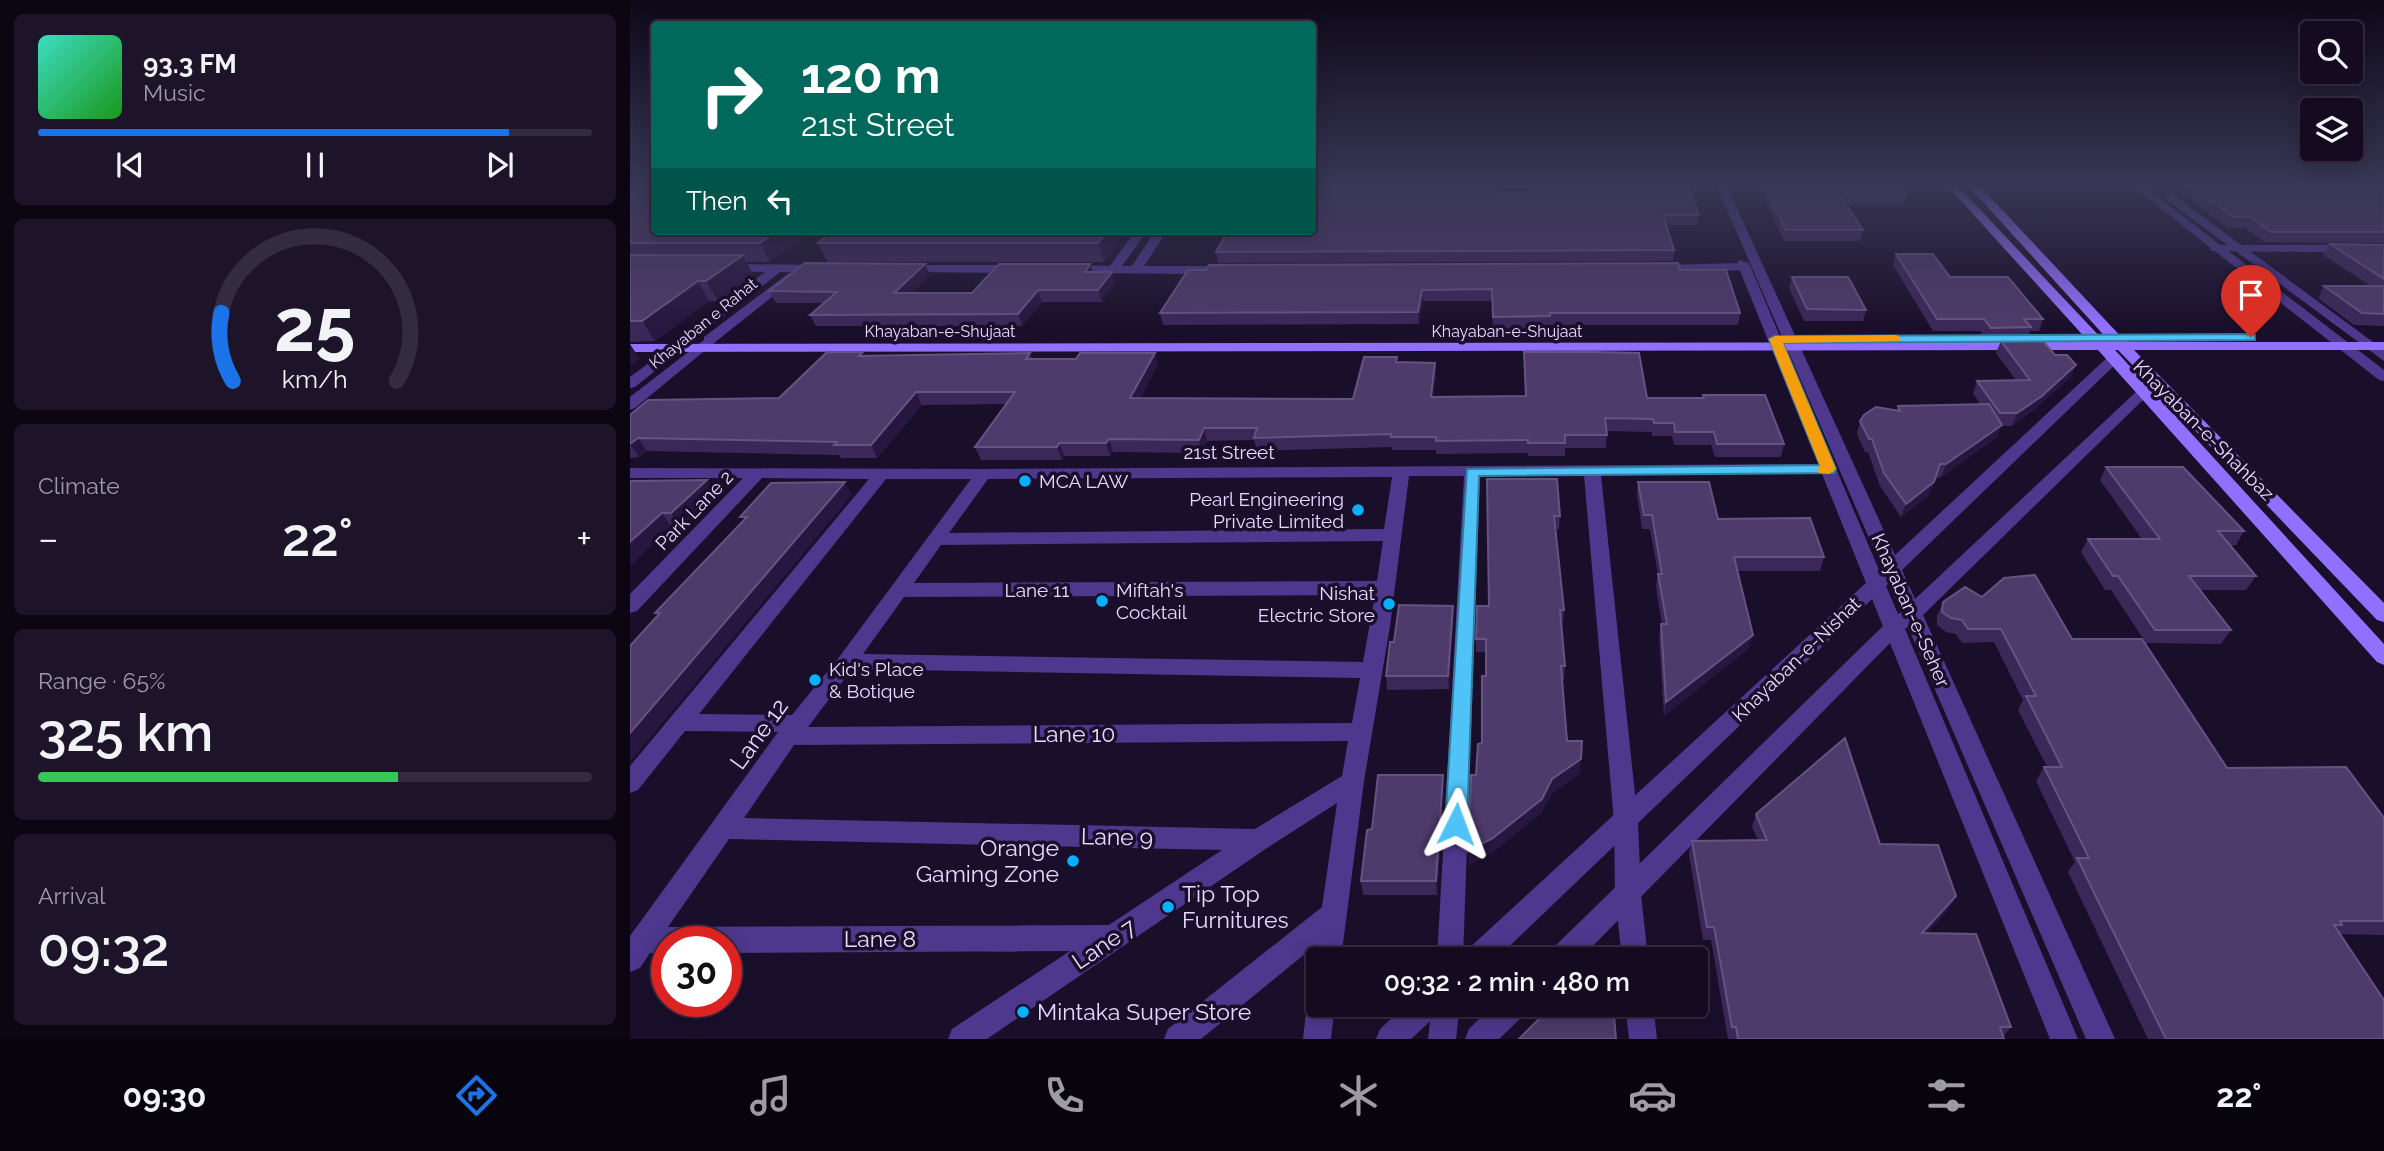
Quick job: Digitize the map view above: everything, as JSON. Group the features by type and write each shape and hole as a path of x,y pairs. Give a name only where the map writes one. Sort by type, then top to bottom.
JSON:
{"main road":[{"name":"Khayaban-e-Shahbaz","path":"1996,230 2108,345 2384,615"},
{"name":"Khayaban-e-Shahbaz","path":"2011,230 2108,345 2143,393 2384,657"},
{"name":"Khayaban-e-Shujaat","path":"630,340 691,344 2108,345 2371,343 2384,338"},
{"name":"Khayaban-e-Shujaat","path":"630,348 691,344"}],"street":[{"name":"Khayaban-e-Seher","path":"1731,230 1745,267 1785,344 1829,469 2064,1039"},
{"name":"Khayaban-e-Seher","path":"1734,230 1891,567 2101,1039"},
{"path":"2193,230 2384,377"},
{"path":"2214,230 2371,343 2384,357"},
{"path":"1114,269 1138,235"},
{"path":"1135,270 1158,235"},
{"path":"2216,249 2384,249"},
{"path":"1647,269 1745,267"},
{"path":"711,268 841,269"},
{"name":"Khayaban e Rahat","path":"630,405 691,344 778,268"},
{"name":"Khayaban e Rahat","path":"630,384 800,269"},
{"path":"895,269 1032,269"},
{"path":"1059,269 1218,270"},
{"name":"Khayaban-e-Nishat","path":"1490,947 1626,822 1876,583 2108,345"},
{"path":"1573,947 1894,627 1912,614 2143,393"},
{"name":"21st Street","path":"630,473 1592,472 1829,469"},
{"path":"1330,947 1352,781 1385,589 1401,472"},
{"path":"1451,947 1472,472"},
{"path":"1592,472 1626,822 1628,894 1634,947"},
{"name":"Park Lane 2","path":"630,606 758,473"},
{"path":"630,783 882,473"},
{"name":"Lane 12","path":"637,949 793,730 847,661 983,474"},
{"path":"937,539 1391,535"},
{"name":"Lane 11","path":"899,590 1385,589"},
{"path":"847,661 1372,670"},
{"name":"Lane 10","path":"679,722 793,730 1360,732"},
{"name":"Lane 7","path":"962,1039 1258,840 1352,781"},
{"name":"Lane 9","path":"724,828 1258,840"},
{"path":"1178,1039 1334,914"},
{"name":"Lane 8","path":"637,949 1115,938"},
{"path":"1317,1039 1320,1017"},
{"path":"1390,1039 1414,1017"},
{"path":"1443,1039 1445,1017"},
{"path":"1479,1039 1502,1017"},
{"path":"1640,1017 1643,1039"}],"building":[{"path":"630,230 651,230 651,235 771,235 760,243 630,243"},
{"path":"1316,230 1668,230 1674,250 1216,252 1226,235 1316,235"},
{"path":"2269,230 2384,230 2384,232"},
{"path":"828,235 1105,235 1098,243 818,243"},
{"path":"2330,244 2384,245 2384,279"},
{"path":"1896,254 1933,254 1950,277 2008,277 2043,319 2024,319 2031,327 1991,328 1984,319 1937,319"},
{"path":"630,255 743,255 706,281 698,281 642,321 630,321"},
{"path":"805,263 925,264 894,293 972,293 999,264 1090,264 1085,272 1112,272 1098,290 1038,290 1018,314 810,315 837,292 769,291"},
{"path":"1678,263 1680,270 1726,270 1740,313 1550,313 1550,316 1493,317 1492,289 1422,290 1418,312 1160,313 1188,270 1206,270 1209,265"},
{"path":"1792,277 1848,277 1866,310 1807,309"},
{"path":"2324,286 2384,286 2384,314 2362,313"},
{"path":"2001,341 2043,341 2055,355 2067,355 2076,365 2042,396 2017,413 2000,413 1977,381 2030,380"},
{"path":"827,352 863,352 859,356 1030,353 1026,359 1076,359 1080,353 1155,353 1130,398 1353,399 1364,357 1397,357 1396,362 1435,363 1431,397 1526,396 1524,352 1639,353 1647,398 1765,395 1784,444 1717,444 1714,432 1675,432 1674,423 1654,423 1653,419 1605,418 1607,435 1565,435 1565,443 1528,443 1528,440 1436,441 1436,437 1391,437 1391,434 1254,438 1257,428 1204,428 1199,440 1109,439 1106,443 1059,443 1057,447 975,447 1015,392 916,392 871,445 638,438 630,444 630,415 648,400 779,398"},
{"path":"1989,404 2002,425 1946,464 1940,464 1934,482 1906,504 1884,473 1872,439 1869,439 1860,421 1876,407 1900,411 1898,406"},
{"path":"2106,467 2183,467 2244,531 2218,531 2256,576 2189,576 2231,630 2155,630 2118,576 2113,576 2088,539 2160,539"},
{"path":"1487,479 1557,479 1560,516 1554,516 1564,610 1560,610 1565,666 1561,666 1567,741 1582,741 1581,759 1552,779 1542,799 1493,838 1468,851 1471,775 1476,775 1478,744 1482,743 1482,676 1486,676 1486,639 1476,639 1477,606 1489,606"},
{"path":"707,480 671,513 662,513 630,542 630,481"},
{"path":"845,482 630,733 630,646 660,613 655,613 747,517 740,517 771,483"},
{"path":"1638,482 1709,482 1718,519 1810,518 1824,557 1734,557 1753,635 1666,702 1661,624 1667,624 1658,574 1662,574 1652,515 1644,515"},
{"path":"2035,575 2072,639 2142,639 2227,768 2346,767 2384,818 2384,921 2340,921 2342,925 2334,925 2384,1000 2384,1039 2166,1039 2077,858 2089,858 2044,767 2062,767 2026,696 2036,696 2001,629 1968,629 1962,620 1951,618 1942,612 1943,602 1965,587 1982,597 2004,578"},
{"path":"1399,605 1453,606 1448,676 1386,676 1390,642 1394,642"},
{"path":"1845,738 1880,844 1938,845 1956,896 1922,933 1976,934 2011,1027 2000,1027 2004,1039 1738,1039 1736,1027 1732,1027 1714,927 1707,927 1692,841 1767,840 1756,814"},
{"path":"1378,775 1443,775 1436,881 1361,881 1367,830 1372,829"},
{"path":"1614,1017 1616,1039 1519,1039 1540,1018"}],"slow traffic":[{"path":"1824,469 1829,469 1775,339 1895,338"}],"place":[{"name":"MCA LAW","path":"1025,481"},
{"name":"Pearl Engineering Private Limited","path":"1358,510"},
{"name":"Miftah's Cocktail","path":"1102,601"},
{"name":"Nishat Electric Store","path":"1389,604"},
{"name":"Kid's Place & Botique","path":"815,680"},
{"name":"Orange Gaming Zone","path":"1073,861"},
{"name":"Tip Top Furnitures","path":"1168,907"},
{"name":"Mintaka Super Store","path":"1023,1012"}],"route":[{"path":"1456,824 1472,472 1829,469 1775,339 2251,337"}]}
